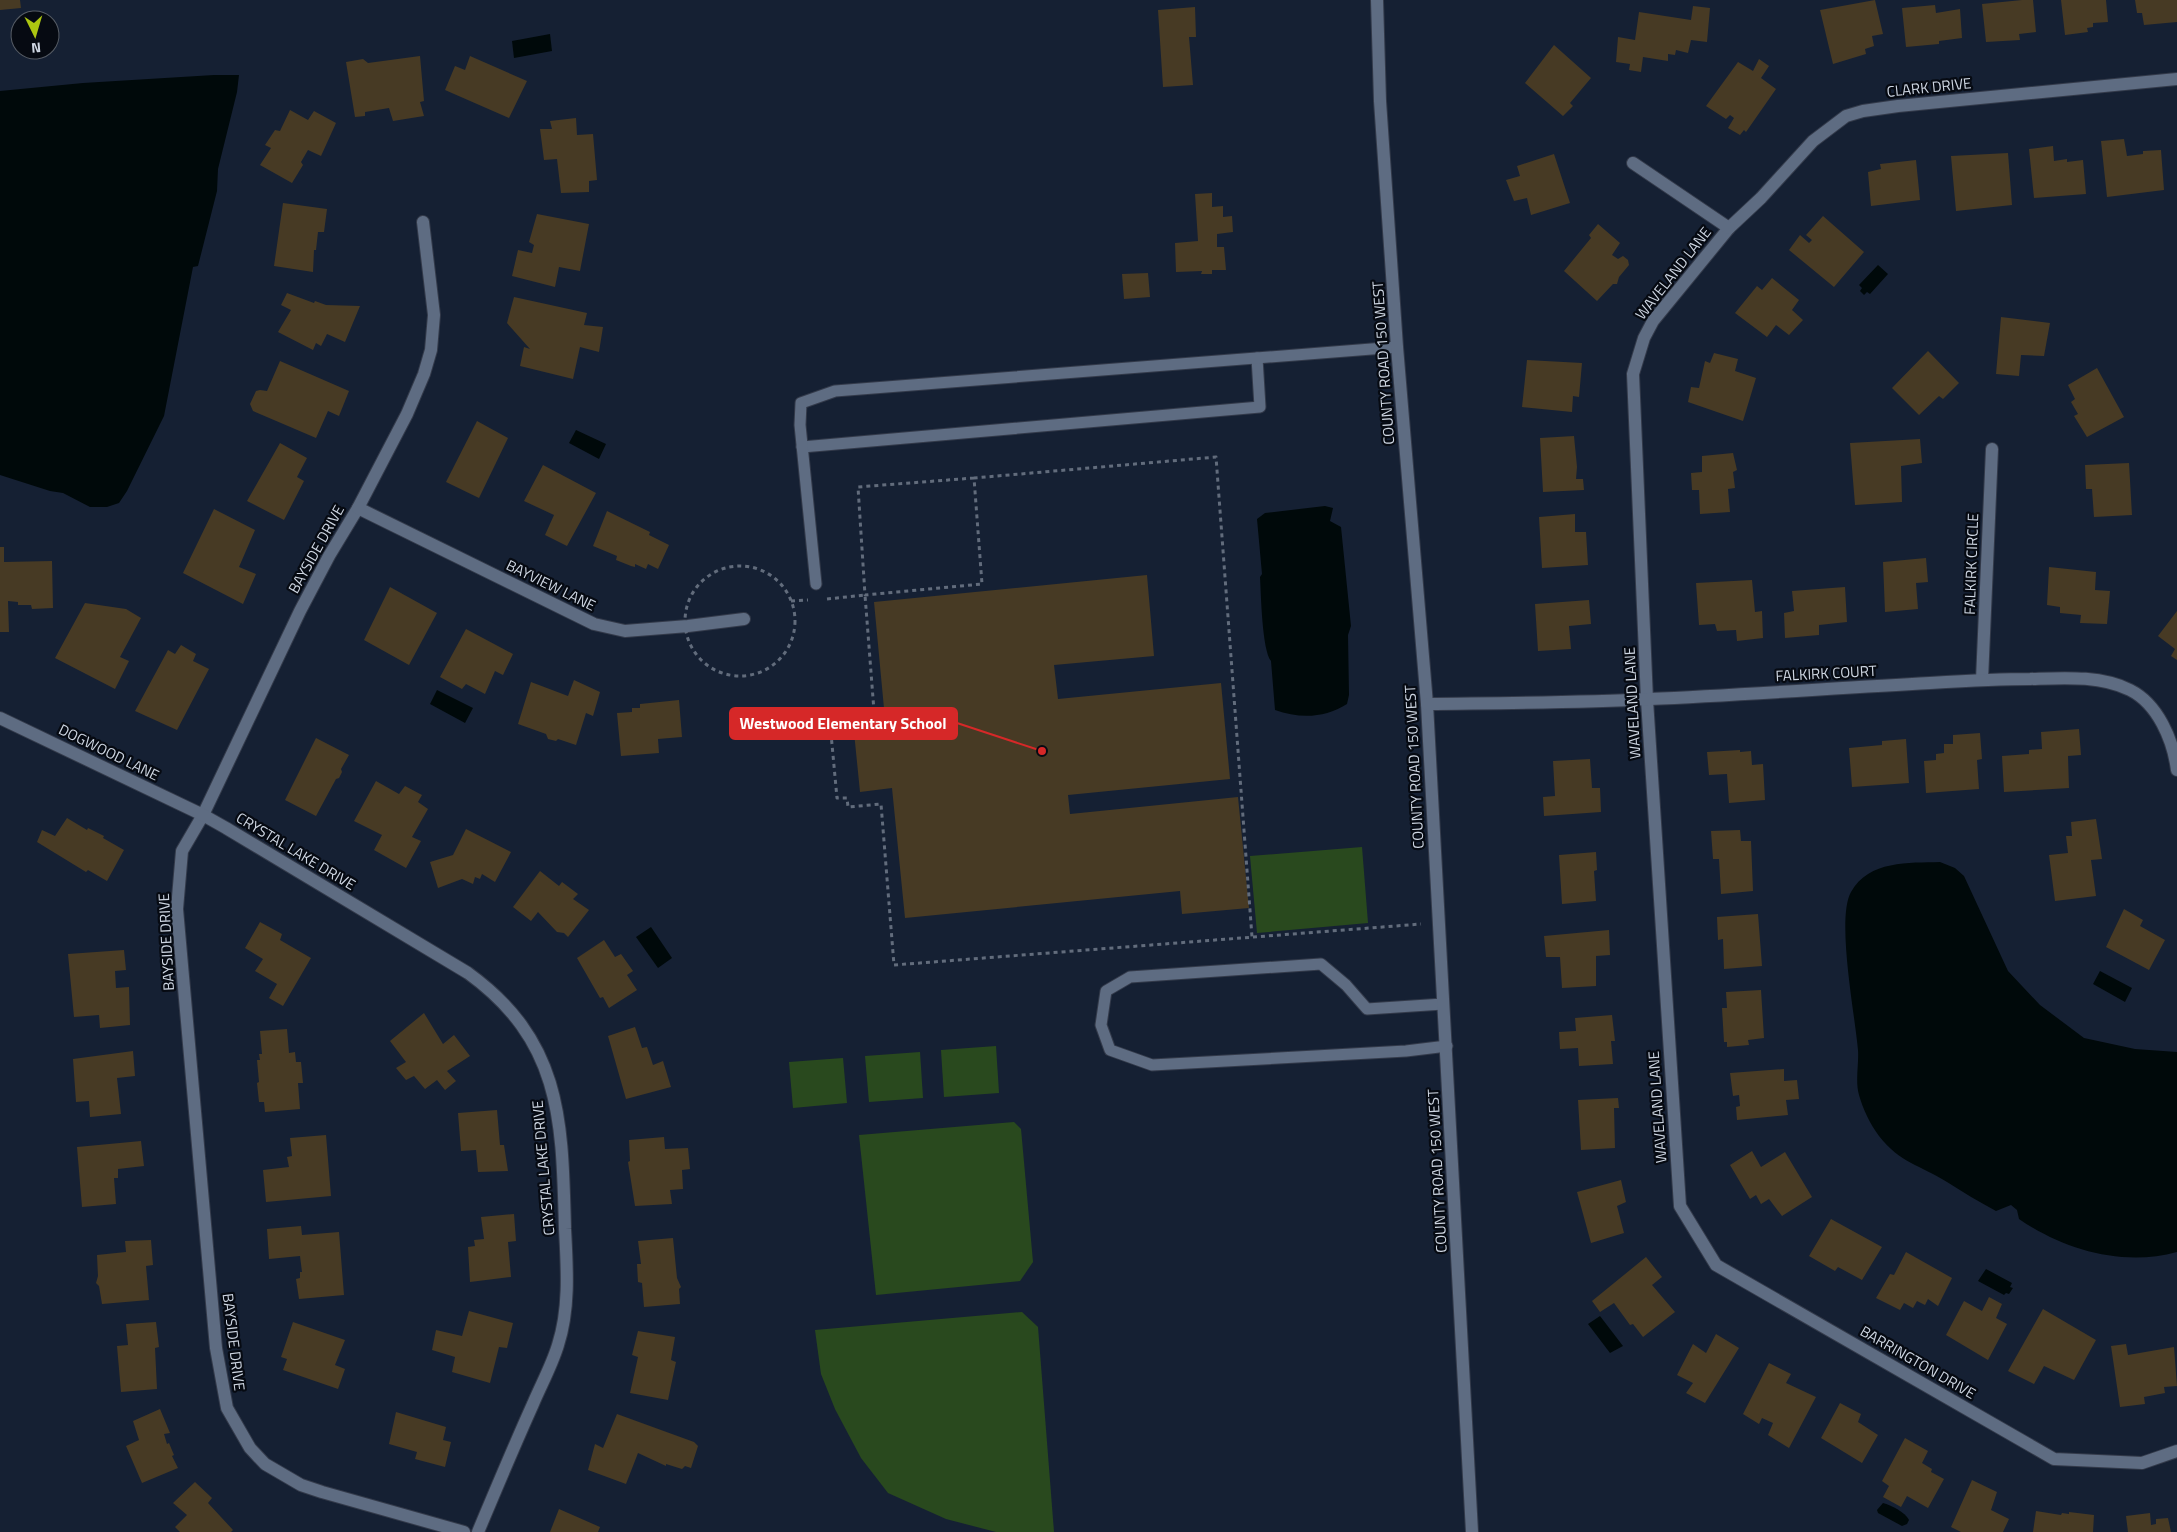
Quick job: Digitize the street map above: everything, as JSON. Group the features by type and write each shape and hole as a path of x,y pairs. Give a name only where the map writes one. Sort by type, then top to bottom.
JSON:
{"street":[{"name":"COUNTY ROAD 150 WEST","path":"1377,0 1380,101 1427,704 1472,1532"},
{"name":"CLARK DRIVE","path":"1729,228 1761,198 1812,141 1846,116 1863,111 1898,106 2177,79"},
{"path":"1633,163 1729,228"},
{"name":"BAYSIDE DRIVE","path":"423,222 434,315 430,350 424,374 407,414 358,508 329,556 300,611 203,815 182,851 177,909 216,1348 227,1408 250,1448 265,1464 301,1485 464,1532"},
{"name":"WAVELAND LANE","path":"1680,1206 1648,700 1633,374 1644,338 1653,321 1729,228"},
{"name":"FALKIRK CIRCLE","path":"1982,680 1992,449"},
{"name":"BAYVIEW LANE","path":"358,508 594,624 625,631 744,619"},
{"name":"FALKIRK COURT","path":"1427,704 1648,700 1982,680 2071,678 2099,681 2130,690 2142,699 2160,720 2172,746 2177,770"},
{"name":"DOGWOOD LANE","path":"0,718 203,815"},
{"name":"CRYSTAL LAKE DRIVE","path":"203,815 468,973 492,990 526,1031 541,1057 553,1087 558,1111 561,1147 567,1291 559,1344 478,1532"},
{"name":"BARRINGTON DRIVE","path":"1680,1206 1716,1264 2054,1459 2142,1463 2177,1451"}],"lane":[{"path":"816,584 800,425 801,403 834,391 1398,347"},
{"path":"802,447 1260,407 1257,358"},
{"path":"1443,1004 1367,1009 1346,985 1322,964 1130,977 1106,991 1101,1025 1110,1050 1152,1065 1406,1051 1447,1046"}],"path":[{"path":"1252,937 1216,457 858,487 874,711 840,715 841,722 830,723 837,798 847,798 848,807 881,804 894,965 1252,937 1439,922"},
{"path":"791,601 982,584 974,478"}],"green space":[{"path":"1362,847 1368,923 1257,933 1250,856"},
{"path":"996,1046 999,1093 944,1097 941,1050"},
{"path":"920,1052 923,1098 869,1102 865,1056"},
{"path":"843,1058 847,1103 793,1108 789,1062"},
{"path":"1014,1122 1021,1129 1033,1262 1020,1281 876,1295 859,1135"},
{"path":"1022,1312 1038,1327 1054,1532 996,1532 946,1519 888,1493 861,1458 835,1409 821,1374 815,1330"}],"shaded area":[{"path":"550,34 552,51 514,58 512,41"},
{"path":"239,75 237,92 218,169 217,191 198,266 193,267 164,416 127,491 119,503 107,507 90,507 63,493 50,491 0,475 0,91 83,83"},
{"path":"1878,265 1888,274 1870,294 1867,292 1864,295 1860,291 1862,288 1859,285"},
{"path":"576,430 606,444 599,459 569,443"},
{"path":"1325,506 1333,508 1330,521 1341,527 1351,626 1348,635 1349,695 1347,704 1339,709 1312,716 1294,715 1275,710 1271,661 1268,655 1262,621 1260,577 1262,574 1257,519 1265,513"},
{"path":"437,690 473,708 465,723 430,704"},
{"path":"1940,862 1955,868 1964,876 2008,971 2040,1005 2084,1038 2135,1049 2177,1052 2177,1252 2136,1258 2095,1253 2075,1247 2036,1230 2019,1219 2017,1210 2011,1205 1996,1211 1977,1201 1937,1176 1903,1158 1879,1136 1867,1116 1858,1090 1858,1050 1846,945 1845,923 1847,905 1851,892 1868,874 1891,865 1903,863"},
{"path":"651,927 672,958 658,968 636,937"},
{"path":"2100,971 2132,988 2125,1002 2093,984"},
{"path":"1986,1269 2012,1283 2010,1287 2013,1288 2009,1294 2006,1293 2004,1295 1978,1281"},
{"path":"1600,1316 1623,1346 1610,1353 1588,1324"},
{"path":"1883,1503 1894,1507 1904,1514 1909,1520 1907,1524 1902,1526 1878,1513 1877,1510"}],"building":[{"path":"0,0 20,0 21,8 0,10"},
{"path":"1875,0 1883,34 1872,36 1874,46 1865,49 1866,54 1833,64 1820,10"},
{"path":"2033,0 2036,32 2019,34 2020,40 1986,42 1982,4"},
{"path":"2061,0 2106,0 2108,22 2093,23 2093,27 2087,28 2088,32 2065,35"},
{"path":"2135,0 2177,0 2177,22 2144,25 2142,13 2137,13"},
{"path":"1935,5 1936,13 1960,9 1962,38 1939,41 1939,44 1906,47 1902,8"},
{"path":"1693,6 1710,8 1707,42 1691,40 1688,53 1676,50 1675,55 1668,54 1668,61 1643,57 1641,72 1629,70 1630,64 1616,62 1618,37 1635,40 1639,12 1691,20"},
{"path":"1195,7 1196,37 1189,37 1193,85 1163,87 1158,10"},
{"path":"1554,45 1591,78 1570,103 1573,106 1563,116 1525,83"},
{"path":"420,56 424,101 420,102 424,116 393,121 389,108 365,112 365,116 355,117 346,62 363,59 368,63"},
{"path":"470,56 527,81 509,118 445,90 455,66 465,70"},
{"path":"1759,59 1769,66 1761,78 1776,89 1746,132 1744,130 1740,135 1728,128 1734,118 1730,115 1726,119 1706,106 1738,62 1753,71"},
{"path":"290,110 308,120 314,111 336,123 321,156 308,150 301,162 303,165 292,183 260,165 271,148 265,145 275,130 280,131"},
{"path":"576,118 577,135 593,134 597,180 589,181 589,192 561,193 557,159 544,160 540,129 552,129 550,121"},
{"path":"2124,139 2127,156 2143,154 2143,151 2161,150 2164,190 2107,197 2101,141"},
{"path":"2053,146 2054,161 2067,159 2067,162 2083,160 2086,194 2034,198 2029,149"},
{"path":"2008,153 2012,205 1956,211 1951,156"},
{"path":"1554,154 1570,203 1531,215 1527,198 1514,201 1506,180 1520,176 1517,166"},
{"path":"1916,160 1920,200 1871,206 1868,172 1881,169 1880,164"},
{"path":"1212,193 1212,207 1223,206 1223,217 1232,216 1233,232 1217,234 1217,247 1224,247 1226,270 1212,270 1212,274 1201,274 1202,271 1176,272 1175,243 1198,241 1195,194"},
{"path":"283,203 327,209 324,232 318,232 316,250 314,250 313,272 274,266"},
{"path":"537,214 589,224 580,271 559,267 555,287 512,276 518,250 532,253 534,245 529,242"},
{"path":"1823,216 1864,252 1834,287 1789,250 1800,235 1809,243 1812,240 1806,235"},
{"path":"1598,224 1620,243 1612,255 1618,259 1623,256 1628,260 1629,265 1619,277 1617,284 1613,284 1597,301 1564,271 1591,238 1589,235"},
{"path":"1148,273 1150,297 1124,299 1122,274"},
{"path":"1772,278 1799,300 1792,310 1803,320 1789,335 1776,325 1767,337 1735,313 1757,286 1762,290"},
{"path":"287,293 314,303 315,301 326,305 360,306 345,342 327,334 321,346 316,343 313,350 278,332 291,310 281,305"},
{"path":"514,297 587,313 584,325 603,327 599,352 580,347 573,379 520,366 524,347 530,349 507,323"},
{"path":"2001,317 2050,323 2044,356 2021,355 2019,376 1996,374"},
{"path":"1928,351 1959,383 1943,399 1939,396 1919,415 1892,388"},
{"path":"1714,353 1738,359 1735,371 1756,378 1743,421 1688,402 1691,387 1699,388 1705,361 1710,363"},
{"path":"1527,360 1582,363 1579,397 1573,396 1572,412 1522,407"},
{"path":"280,361 349,391 339,416 328,411 316,438 253,411 250,404 256,391 267,391"},
{"path":"2097,368 2124,417 2087,437 2074,416 2078,414 2071,402 2075,399 2068,385"},
{"path":"477,421 508,438 479,498 446,482"},
{"path":"1574,436 1577,467 1576,479 1583,479 1584,490 1543,492 1540,438"},
{"path":"1920,439 1922,463 1901,466 1902,502 1855,505 1850,443"},
{"path":"280,443 307,458 297,477 304,481 284,520 247,501"},
{"path":"1733,453 1737,470 1733,472 1735,488 1728,489 1730,512 1700,514 1699,490 1692,490 1691,473 1702,472 1702,456"},
{"path":"2129,463 2132,515 2094,517 2092,489 2086,489 2085,465"},
{"path":"543,465 596,493 567,546 545,535 554,515 524,501"},
{"path":"214,509 255,530 239,567 256,574 243,604 183,573"},
{"path":"607,511 650,532 649,535 669,545 658,569 648,564 646,569 635,564 635,567 631,566 616,560 617,556 593,546"},
{"path":"1575,514 1575,532 1586,532 1588,565 1542,568 1539,517"},
{"path":"0,547 4,547 4,562 52,561 53,608 32,609 31,605 18,605 18,602 8,601 9,632 0,632"},
{"path":"1926,558 1928,582 1916,583 1918,609 1885,612 1883,562"},
{"path":"2049,567 2096,572 2095,590 2110,591 2107,624 2080,623 2081,615 2060,613 2060,607 2047,605"},
{"path":"1147,575 1154,656 1054,665 1058,699 1221,683 1230,779 1068,795 1070,814 1238,797 1249,908 1182,914 1180,891 905,918 892,788 860,792 853,722 885,719 874,602"},
{"path":"1752,580 1755,612 1762,611 1763,638 1737,641 1736,630 1717,631 1715,624 1699,625 1696,583"},
{"path":"390,587 437,613 409,665 364,640"},
{"path":"1845,587 1847,622 1819,625 1819,635 1785,638 1784,613 1794,611 1792,591"},
{"path":"1589,600 1591,624 1569,626 1571,649 1538,651 1535,604"},
{"path":"85,603 126,609 141,618 120,657 129,661 115,689 55,658"},
{"path":"2177,611 2177,660 2171,656 2175,649 2158,636"},
{"path":"466,629 513,654 503,675 495,671 485,694 466,684 462,689 440,677"},
{"path":"181,645 196,654 193,661 209,669 177,730 135,711 168,650 175,654"},
{"path":"574,680 600,692 593,716 586,713 576,745 558,739 556,741 548,739 546,734 518,724 531,682 568,696"},
{"path":"679,700 682,737 658,739 659,753 621,756 617,713 632,712 632,708 640,708 640,704"},
{"path":"2079,729 2081,755 2068,756 2069,788 2004,792 2002,756 2029,754 2029,750 2042,749 2041,732"},
{"path":"1980,733 1982,759 1977,760 1979,789 1926,793 1924,761 1936,760 1936,754 1944,753 1944,744 1953,744 1953,735"},
{"path":"316,738 349,755 341,769 342,772 339,778 336,779 316,816 285,800"},
{"path":"1906,739 1909,783 1852,787 1849,748 1882,745 1882,741"},
{"path":"1740,750 1740,752 1751,751 1752,765 1763,764 1765,800 1729,803 1727,774 1709,775 1707,752"},
{"path":"1590,759 1592,788 1600,788 1601,812 1544,816 1543,797 1555,796 1553,761"},
{"path":"376,781 399,794 405,786 422,795 418,802 428,809 412,837 421,841 406,868 374,850 382,835 354,821"},
{"path":"67,818 87,830 88,828 104,836 103,838 124,850 107,881 88,870 86,872 37,842 42,830 55,836"},
{"path":"2096,819 2102,859 2091,860 2096,896 2055,901 2049,855 2068,853 2066,836 2072,836 2071,822"},
{"path":"466,829 511,852 495,882 482,874 480,879 475,877 473,884 462,879 438,888 430,862 453,855"},
{"path":"1740,830 1741,841 1751,841 1753,891 1721,894 1719,859 1713,859 1711,831"},
{"path":"1596,852 1597,870 1594,871 1596,901 1562,904 1559,855"},
{"path":"540,871 559,886 562,882 578,894 573,899 589,910 568,937 564,933 557,932 538,912 531,921 513,907"},
{"path":"2124,909 2143,920 2140,926 2165,940 2149,970 2106,947"},
{"path":"1758,914 1762,966 1724,969 1723,939 1718,940 1717,917"},
{"path":"260,922 282,934 280,940 311,958 283,1006 269,998 277,984 255,971 263,959 245,948"},
{"path":"1609,930 1610,955 1596,956 1596,986 1562,988 1560,957 1546,957 1544,936"},
{"path":"604,940 615,957 621,954 633,971 627,975 637,990 609,1008 603,997 600,998 577,958"},
{"path":"124,950 126,970 115,971 116,988 129,987 130,1025 100,1028 99,1015 74,1017 68,954"},
{"path":"1761,990 1764,1038 1748,1040 1749,1045 1727,1047 1727,1042 1724,1042 1722,1008 1727,1008 1726,992"},
{"path":"424,1013 443,1044 454,1035 470,1056 447,1071 456,1081 445,1090 437,1080 425,1089 414,1076 406,1080 396,1068 406,1062 390,1041"},
{"path":"1612,1015 1615,1041 1611,1041 1613,1064 1579,1066 1578,1048 1560,1049 1559,1032 1576,1031 1575,1018"},
{"path":"635,1027 642,1048 647,1047 653,1065 663,1061 671,1087 626,1099 608,1036"},
{"path":"287,1029 289,1053 295,1052 296,1062 301,1062 303,1083 298,1083 300,1109 265,1112 264,1102 259,1102 257,1083 259,1082 257,1060 260,1060 259,1054 262,1054 260,1031"},
{"path":"133,1051 135,1076 117,1078 121,1114 90,1117 89,1101 76,1102 73,1059"},
{"path":"1784,1069 1784,1081 1797,1080 1799,1099 1786,1100 1788,1115 1737,1120 1736,1107 1740,1106 1739,1095 1733,1096 1730,1073"},
{"path":"1618,1098 1619,1108 1614,1108 1615,1148 1581,1150 1578,1100"},
{"path":"497,1110 500,1145 504,1145 508,1171 478,1172 476,1150 461,1151 458,1113"},
{"path":"326,1135 331,1196 266,1202 263,1170 289,1167 287,1157 292,1156 290,1138"},
{"path":"664,1137 665,1149 688,1148 690,1169 682,1170 683,1189 670,1190 672,1204 635,1206 628,1162 630,1161 629,1140"},
{"path":"141,1141 144,1166 118,1169 118,1178 114,1178 116,1204 82,1207 77,1147"},
{"path":"1752,1151 1761,1167 1785,1152 1812,1197 1782,1216 1769,1199 1761,1204 1756,1195 1750,1199 1730,1165"},
{"path":"1621,1180 1626,1202 1617,1206 1624,1233 1591,1243 1577,1192"},
{"path":"514,1214 516,1241 508,1242 511,1277 470,1282 468,1247 475,1246 474,1240 484,1239 481,1217"},
{"path":"1831,1219 1882,1247 1862,1280 1838,1267 1835,1271 1809,1256"},
{"path":"301,1226 302,1235 339,1232 344,1295 299,1299 296,1279 300,1278 300,1272 302,1272 300,1256 269,1259 267,1229"},
{"path":"673,1238 677,1278 681,1287 679,1289 680,1304 644,1307 642,1283 638,1282 637,1264 641,1264 638,1241"},
{"path":"151,1240 153,1265 146,1266 149,1300 102,1304 99,1286 96,1283 98,1276 97,1255 126,1252 125,1241"},
{"path":"1906,1252 1952,1278 1938,1306 1928,1299 1925,1305 1917,1301 1913,1308 1904,1303 1900,1310 1876,1298 1890,1274 1894,1275"},
{"path":"1646,1257 1662,1277 1652,1285 1675,1312 1643,1337 1633,1324 1630,1325 1614,1303 1600,1312 1592,1301"},
{"path":"1989,1297 2002,1304 1996,1318 2007,1324 1988,1360 1946,1335 1964,1301 1982,1311"},
{"path":"2043,1309 2096,1340 2074,1380 2044,1366 2034,1384 2008,1371"},
{"path":"469,1311 513,1323 507,1348 499,1347 490,1383 452,1372 455,1357 432,1350 436,1330 462,1336"},
{"path":"156,1322 159,1347 155,1348 157,1389 121,1392 117,1346 128,1345 126,1324"},
{"path":"293,1322 345,1340 335,1365 345,1369 338,1389 283,1370 287,1359 281,1357"},
{"path":"638,1331 675,1337 671,1360 676,1362 668,1400 630,1393 638,1357 632,1355"},
{"path":"1716,1334 1739,1348 1705,1403 1686,1393 1693,1383 1677,1375 1693,1344 1706,1353"},
{"path":"2126,1344 2128,1355 2174,1347 2177,1386 2164,1387 2165,1393 2144,1397 2145,1404 2120,1407 2111,1346"},
{"path":"1769,1363 1791,1374 1786,1383 1816,1397 1789,1448 1768,1435 1773,1423 1762,1418 1759,1424 1743,1414"},
{"path":"1840,1403 1861,1414 1858,1422 1878,1435 1862,1463 1821,1438"},
{"path":"160,1409 170,1433 164,1434 167,1444 169,1443 174,1455 172,1456 178,1468 142,1483 126,1446 139,1440 133,1421"},
{"path":"396,1412 446,1427 443,1440 451,1442 445,1467 415,1459 417,1452 389,1444"},
{"path":"617,1414 694,1442 698,1446 691,1468 685,1466 682,1469 666,1464 666,1466 638,1453 626,1484 588,1470 595,1444 603,1448"},
{"path":"1905,1438 1928,1451 1922,1463 1932,1469 1931,1472 1944,1479 1928,1508 1907,1496 1901,1507 1883,1497 1889,1486 1882,1481"},
{"path":"1972,1480 1997,1492 1991,1510 2009,1519 2003,1532 1961,1532 1951,1527"},
{"path":"195,1482 212,1498 208,1503 233,1530 231,1532 180,1532 175,1527 187,1515 173,1503"},
{"path":"559,1509 600,1527 598,1532 550,1532"},
{"path":"2036,1511 2061,1515 2062,1513 2069,1514 2069,1512 2094,1515 2093,1532 2033,1532"},
{"path":"2150,1513 2151,1525 2156,1524 2156,1519 2168,1518 2171,1532 2128,1532 2126,1516"}],"place":[{"name":"Westwood Elementary School","path":"1042,751"}]}
